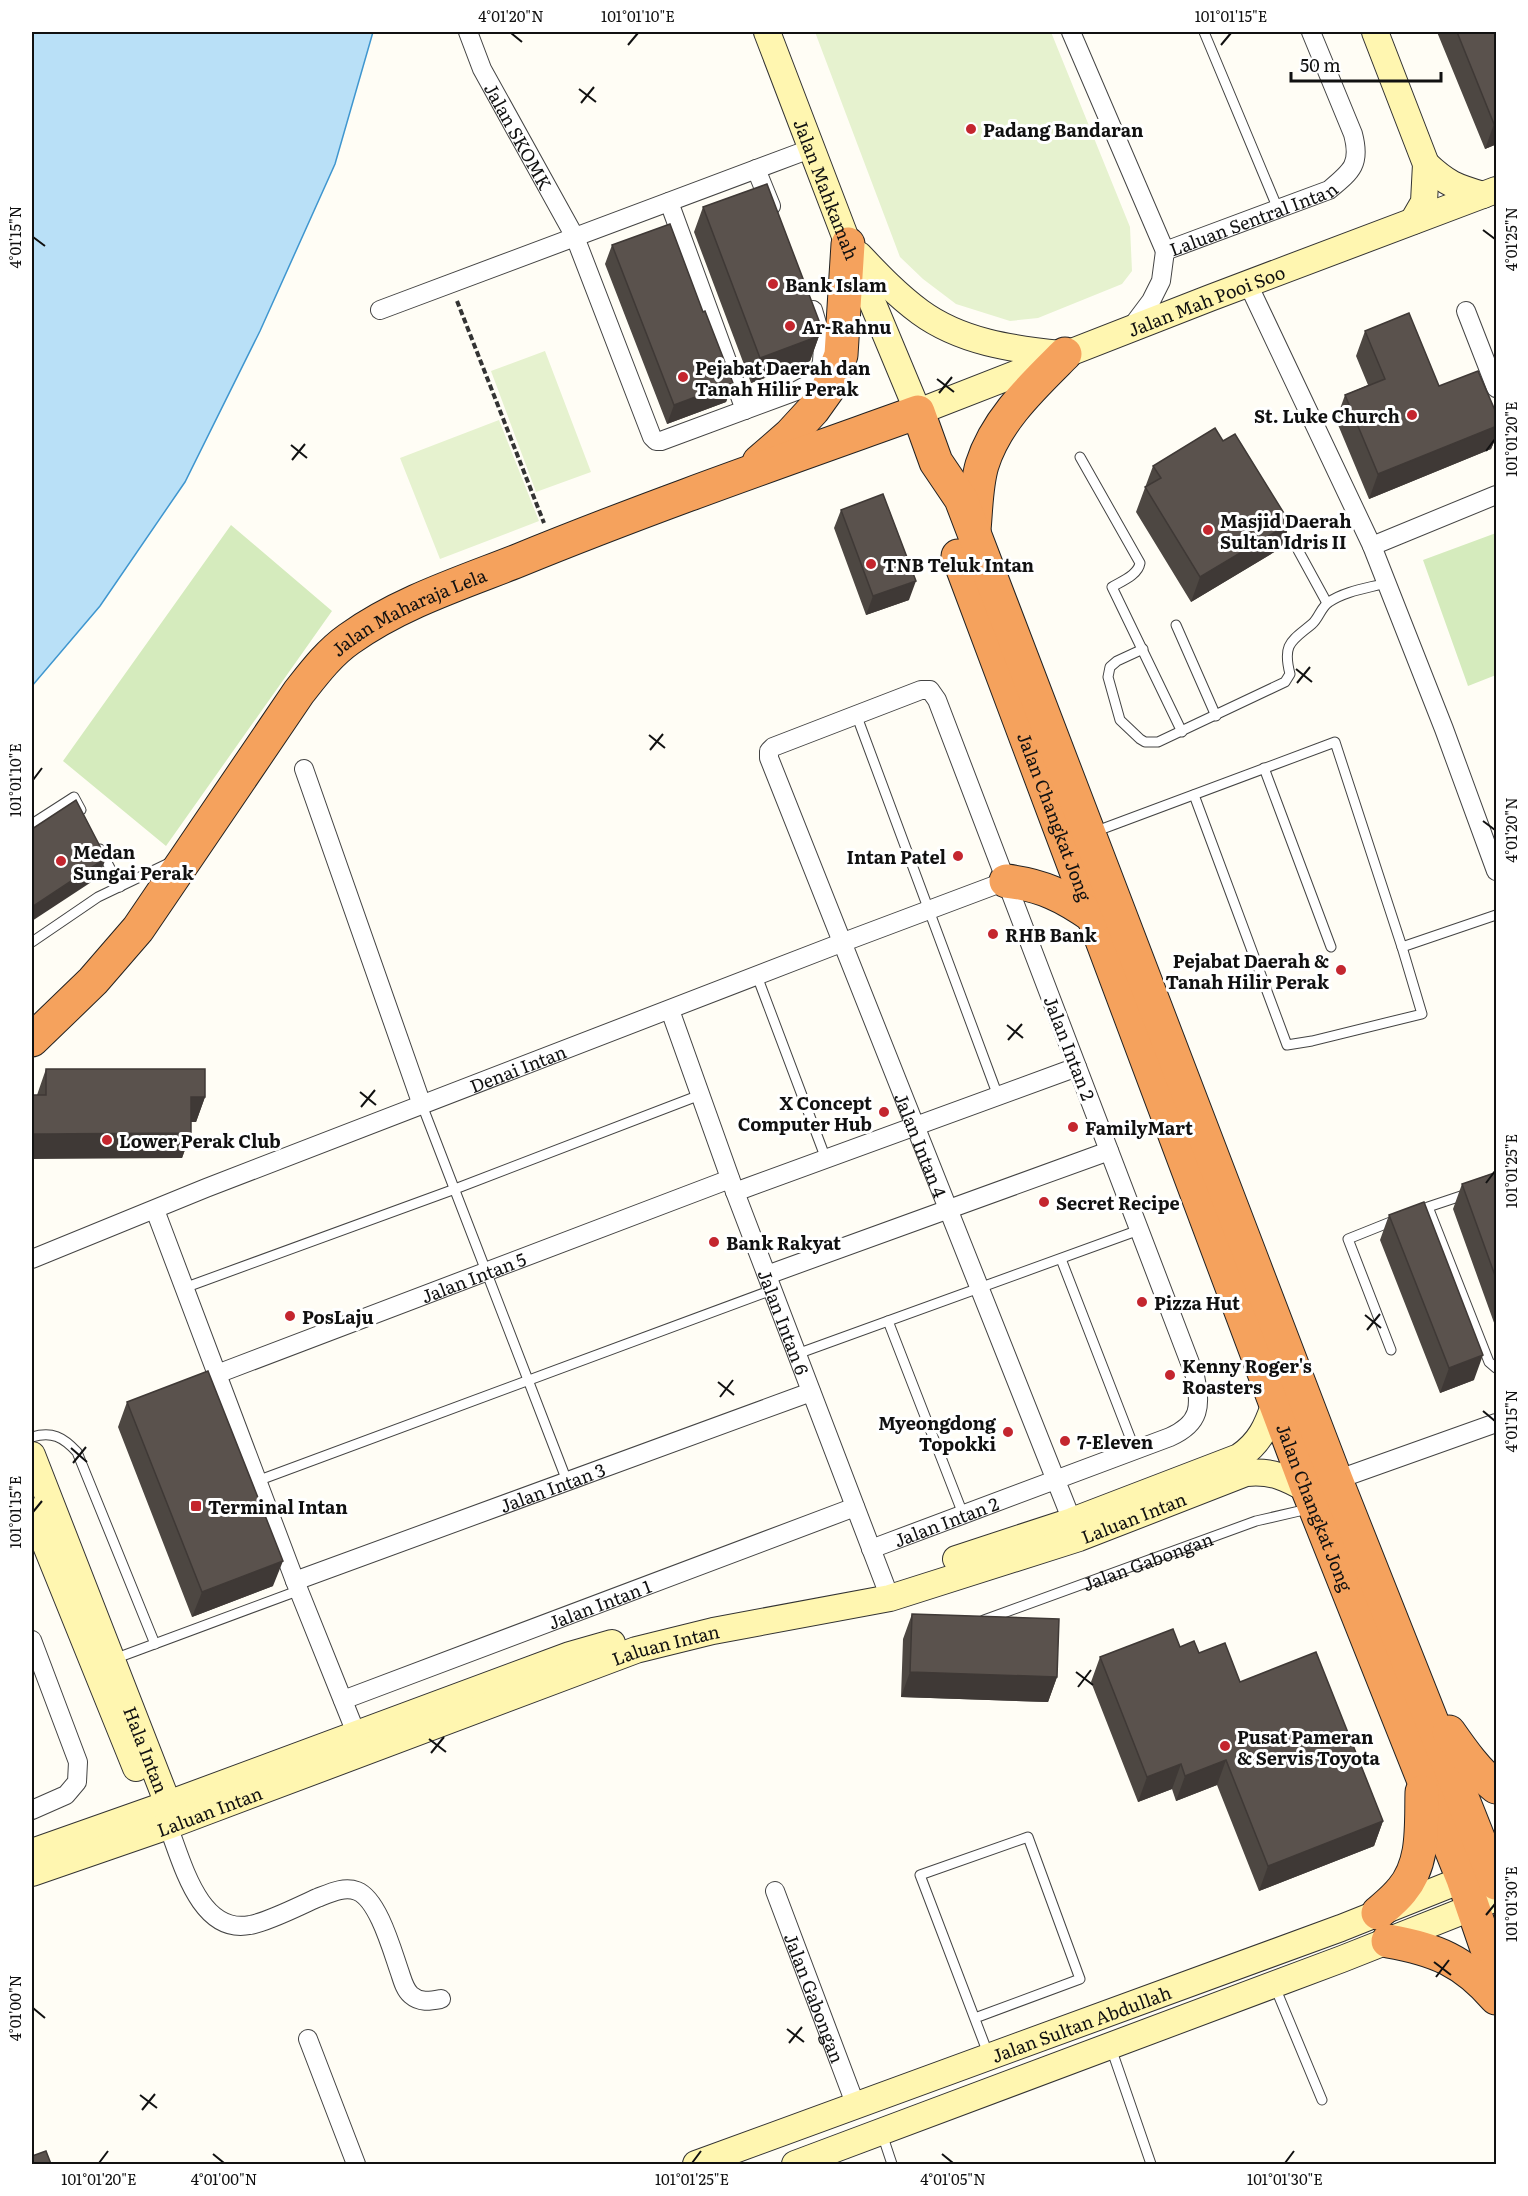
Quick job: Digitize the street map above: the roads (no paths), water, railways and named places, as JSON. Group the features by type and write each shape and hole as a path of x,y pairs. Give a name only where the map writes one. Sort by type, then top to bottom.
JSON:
{"highway":[{"path":"741,476 790,435 813,410 828,388 841,355 848,244"},
{"path":"973,532 981,466 994,436 1028,391 1065,354"},
{"name":"Jalan Changkat Jong","path":"918,412 936,462 961,499 1088,834 1422,1778 1486,1884"},
{"name":"Jalan Maharaja Lela","path":"39,1029 93,981 118,954 191,853 299,692 321,664 347,640 376,621 425,598 553,546 918,412"},
{"name":"Jalan Changkat Jong","path":"936,462 939,505 1275,1403 1419,1685 1486,1884 1497,1975"},
{"path":"1006,881 1025,883 1058,894 1094,917"},
{"path":"1419,1685 1462,1752 1485,1778 1497,1787"},
{"path":"1422,1778 1419,1856 1413,1872 1383,1927 1450,1960 1484,1984 1497,1998"}],"main road":[{"name":"Jalan Mahkamah","path":"766,32 810,149 918,412"},
{"path":"1375,32 1426,164 1424,202 1413,221"},
{"path":"1426,164 1443,180 1456,187 1490,192"},
{"name":"Jalan Mah Pooi Soo","path":"918,412 1490,192"},
{"path":"848,244 892,289 921,313 948,329 1016,349 1065,354"},
{"name":"Laluan Intan","path":"1075,1530 1239,1457 1258,1442 1275,1403"},
{"name":"Hala Intan","path":"32,1455 104,1663 163,1813"},
{"name":"Laluan Intan","path":"32,1852 163,1813 360,1742 636,1650 887,1590 1246,1473 1261,1471 1275,1473 1319,1492"},
{"name":"Hala Intan","path":"32,1512 104,1663"},
{"name":"Laluan Intan","path":"32,1873 163,1813"},
{"name":"Jalan Sultan Abdullah","path":"706,2163 990,2057 1383,1927 1486,1884"},
{"name":"Jalan Sultan Abdullah","path":"795,2164 1274,1984 1383,1927"}],"street":[{"name":"Jalan SKOMK","path":"468,32 482,69 575,237 656,441 745,410"},
{"name":"Laluan Sentral Intan","path":"1071,32 1165,251 1329,190 1354,166 1357,150 1353,134 1311,32"},
{"path":"380,310 810,149"},
{"path":"756,169 777,221"},
{"path":"669,202 745,410 796,391 813,381 820,368 823,350 808,295"},
{"path":"1130,329 1161,281 1165,251"},
{"path":"1248,284 1372,546 1497,871"},
{"path":"1466,311 1497,388"},
{"path":"1372,546 1497,495"},
{"name":"Jalan Intan 2","path":"856,714 921,690 930,690 937,700 1195,1376 1199,1395 1198,1409 1193,1422 1182,1431 871,1549"},
{"name":"Jalan Intan 4","path":"856,714 773,747 769,751 769,758 1075,1530"},
{"path":"304,769 422,1105"},
{"name":"Denai Intan","path":"32,1259 206,1188 1006,881"},
{"name":"Jalan Intan 6","path":"670,1010 733,1186 887,1590"},
{"name":"Jalan Intan 5","path":"217,1374 488,1271 733,1186 826,1159 1077,1067"},
{"path":"770,1283 948,1211 1109,1151"},
{"path":"155,1210 257,1481 360,1742"},
{"name":"Jalan Intan 3","path":"298,1585 567,1481 811,1392"},
{"path":"1319,1492 1497,1423"},
{"name":"Jalan Intan 1","path":"343,1700 855,1507"},
{"path":"32,1640 78,1762 77,1782 66,1795 32,1810"},
{"path":"163,1813 192,1886 204,1908 216,1919 232,1927 251,1925 344,1889 358,1892 369,1901 384,1928 405,1986 411,1995 425,2002 441,1999"},
{"name":"Jalan Gabongan","path":"775,1890 856,2106"},
{"path":"308,2039 357,2164"}],"lane":[{"path":"1204,32 1278,209"},
{"path":"1080,457 1140,562 1139,568 1131,576 1112,587 1182,732"},
{"path":"1298,550 1328,603"},
{"path":"1143,649 1117,661 1110,667 1108,678 1120,720 1145,742 1158,742 1285,682 1290,674 1288,664 1291,642 1313,623 1328,603 1352,592 1386,583"},
{"path":"1176,625 1216,716"},
{"path":"856,714 998,1096"},
{"path":"1088,834 1335,742 1422,1014 1287,1045 1194,795"},
{"path":"1264,768 1331,948"},
{"path":"32,824 74,797 84,817"},
{"path":"94,837 120,887"},
{"path":"32,942 98,897 191,853"},
{"path":"1402,947 1497,915"},
{"path":"757,976 826,1159"},
{"path":"184,1288 455,1189 700,1095"},
{"path":"422,1105 488,1271 567,1481"},
{"path":"1418,1211 1477,1190"},
{"path":"1428,1208 1489,1362 1497,1368"},
{"path":"1391,1350 1348,1239 1408,1215"},
{"path":"797,1354 1139,1230"},
{"path":"1061,1259 1135,1450"},
{"path":"257,1481 529,1381 770,1283"},
{"path":"888,1322 963,1514"},
{"path":"32,1437 54,1434 67,1440 77,1452 155,1644"},
{"name":"Jalan Gabongan","path":"982,1621 1256,1521 1319,1492"},
{"path":"104,1663 298,1585"},
{"path":"975,2018 1080,1979 1028,1837 920,1875 975,2018 990,2057"},
{"path":"1274,1984 1322,2100"},
{"path":"1110,2046 1151,2164"},
{"path":"881,2132 892,2164"}],"water":[{"path":"32,32 373,32 335,164 260,331 185,482 100,606 32,686"}],"place":[{"name":"Padang Bandaran","path":"971,129"},
{"name":"Bank Islam","path":"773,284"},
{"name":"Ar-Rahnu","path":"790,326"},
{"name":"Pejabat Daerah dan Tanah Hilir Perak","path":"683,377"},
{"name":"St. Luke Church","path":"1412,415"},
{"name":"Masjid Daerah Sultan Idris II","path":"1208,530"},
{"name":"TNB Teluk Intan","path":"871,564"},
{"name":"Intan Patel","path":"958,856"},
{"name":"Medan Sungai Perak","path":"61,861"},
{"name":"RHB Bank","path":"993,934"},
{"name":"Pejabat Daerah & Tanah Hilir Perak","path":"1341,970"},
{"name":"X Concept Computer Hub","path":"884,1112"},
{"name":"FamilyMart","path":"1073,1127"},
{"name":"Lower Perak Club","path":"107,1140"},
{"name":"Secret Recipe","path":"1044,1202"},
{"name":"Bank Rakyat","path":"714,1242"},
{"name":"Pizza Hut","path":"1142,1302"},
{"name":"PosLaju","path":"290,1316"},
{"name":"Kenny Roger's Roasters","path":"1170,1375"},
{"name":"Myeongdong Topokki","path":"1008,1432"},
{"name":"7-Eleven","path":"1065,1441"},
{"name":"Terminal Intan","path":"196,1506"},
{"name":"Pusat Pameran & Servis Toyota","path":"1225,1746"}]}
